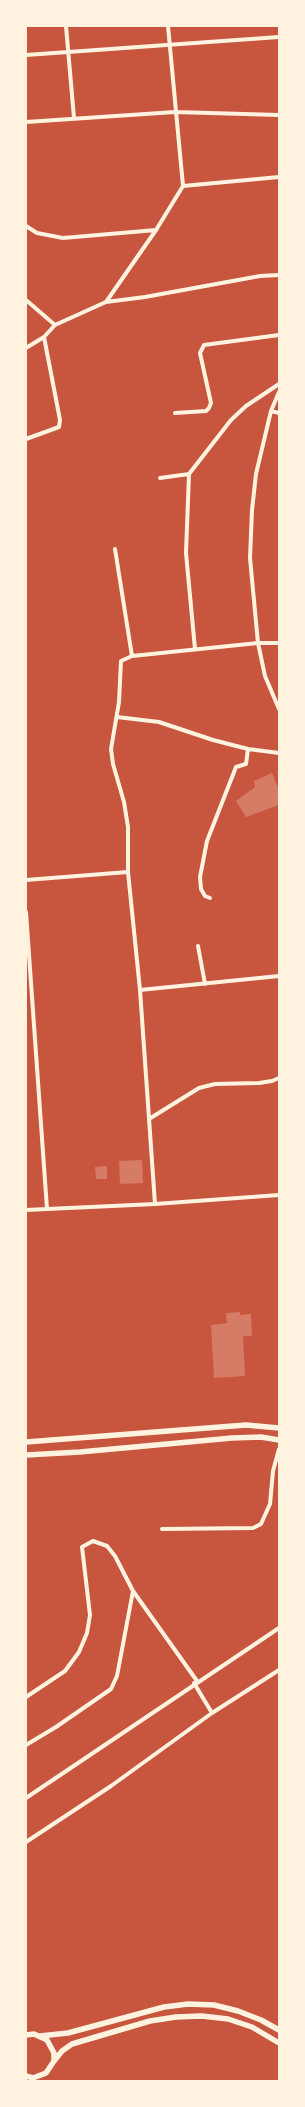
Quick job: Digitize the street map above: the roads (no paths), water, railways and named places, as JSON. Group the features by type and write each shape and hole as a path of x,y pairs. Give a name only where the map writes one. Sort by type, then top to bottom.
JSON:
{"main road":[{"path":"26,1442 246,1425 279,1428"},
{"path":"26,1455 80,1452 232,1438 261,1437 279,1440"},
{"path":"26,2035 40,2036 68,2033 164,2008 188,2004 214,2005 238,2011 261,2020 279,2030"},
{"path":"26,2076 38,2079 51,2068 54,2061 62,2051 72,2044 150,2021 176,2017 202,2016 228,2019 252,2027 279,2043"},
{"path":"40,2036 52,2046 54,2061"}],"street":[{"path":"66,26 74,118"},
{"path":"106,302 156,230 183,186 168,26"},
{"path":"26,55 68,51 170,46 279,37"},
{"path":"26,122 175,112 279,115"},
{"path":"183,186 279,177"},
{"path":"26,226 37,233 63,238 156,230"},
{"path":"26,348 44,336 55,325 106,302 145,297 260,276 279,275"},
{"path":"26,300 55,325"},
{"path":"176,413 206,411 209,408 211,403 200,352 204,345 279,334"},
{"path":"26,440 59,427 60,420 44,336"},
{"path":"194,649 186,553 188,474 231,420 246,406 279,384"},
{"path":"279,392 271,411 256,474 252,510 250,558 258,643 264,676 279,709"},
{"path":"271,411 279,413"},
{"path":"160,478 188,474"},
{"path":"115,549 132,656"},
{"path":"155,1204 140,990 128,872 128,827 124,802 113,764 112,749 117,717 121,661 132,656 258,643 279,643"},
{"path":"117,717 159,722 248,749 279,754"},
{"path":"210,898 205,896 201,889 200,877 207,841 236,767 246,764 248,749"},
{"path":"26,880 128,872"},
{"path":"26,912 47,1209"},
{"path":"198,946 205,984"},
{"path":"140,990 279,976"},
{"path":"149,1119 199,1088 215,1084 265,1082 279,1078"},
{"path":"26,1210 155,1204 279,1195"},
{"path":"162,1529 253,1528 261,1524 270,1504 273,1471 279,1449"},
{"path":"26,1697 65,1671 79,1652 87,1633 90,1615 82,1547 93,1541 107,1546 115,1556 133,1590 195,1682 212,1713"},
{"path":"26,1745 56,1727 111,1689 118,1670 133,1590"},
{"path":"26,1798 195,1682 279,1628"},
{"path":"26,1842 111,1786 212,1713 279,1670"}]}
